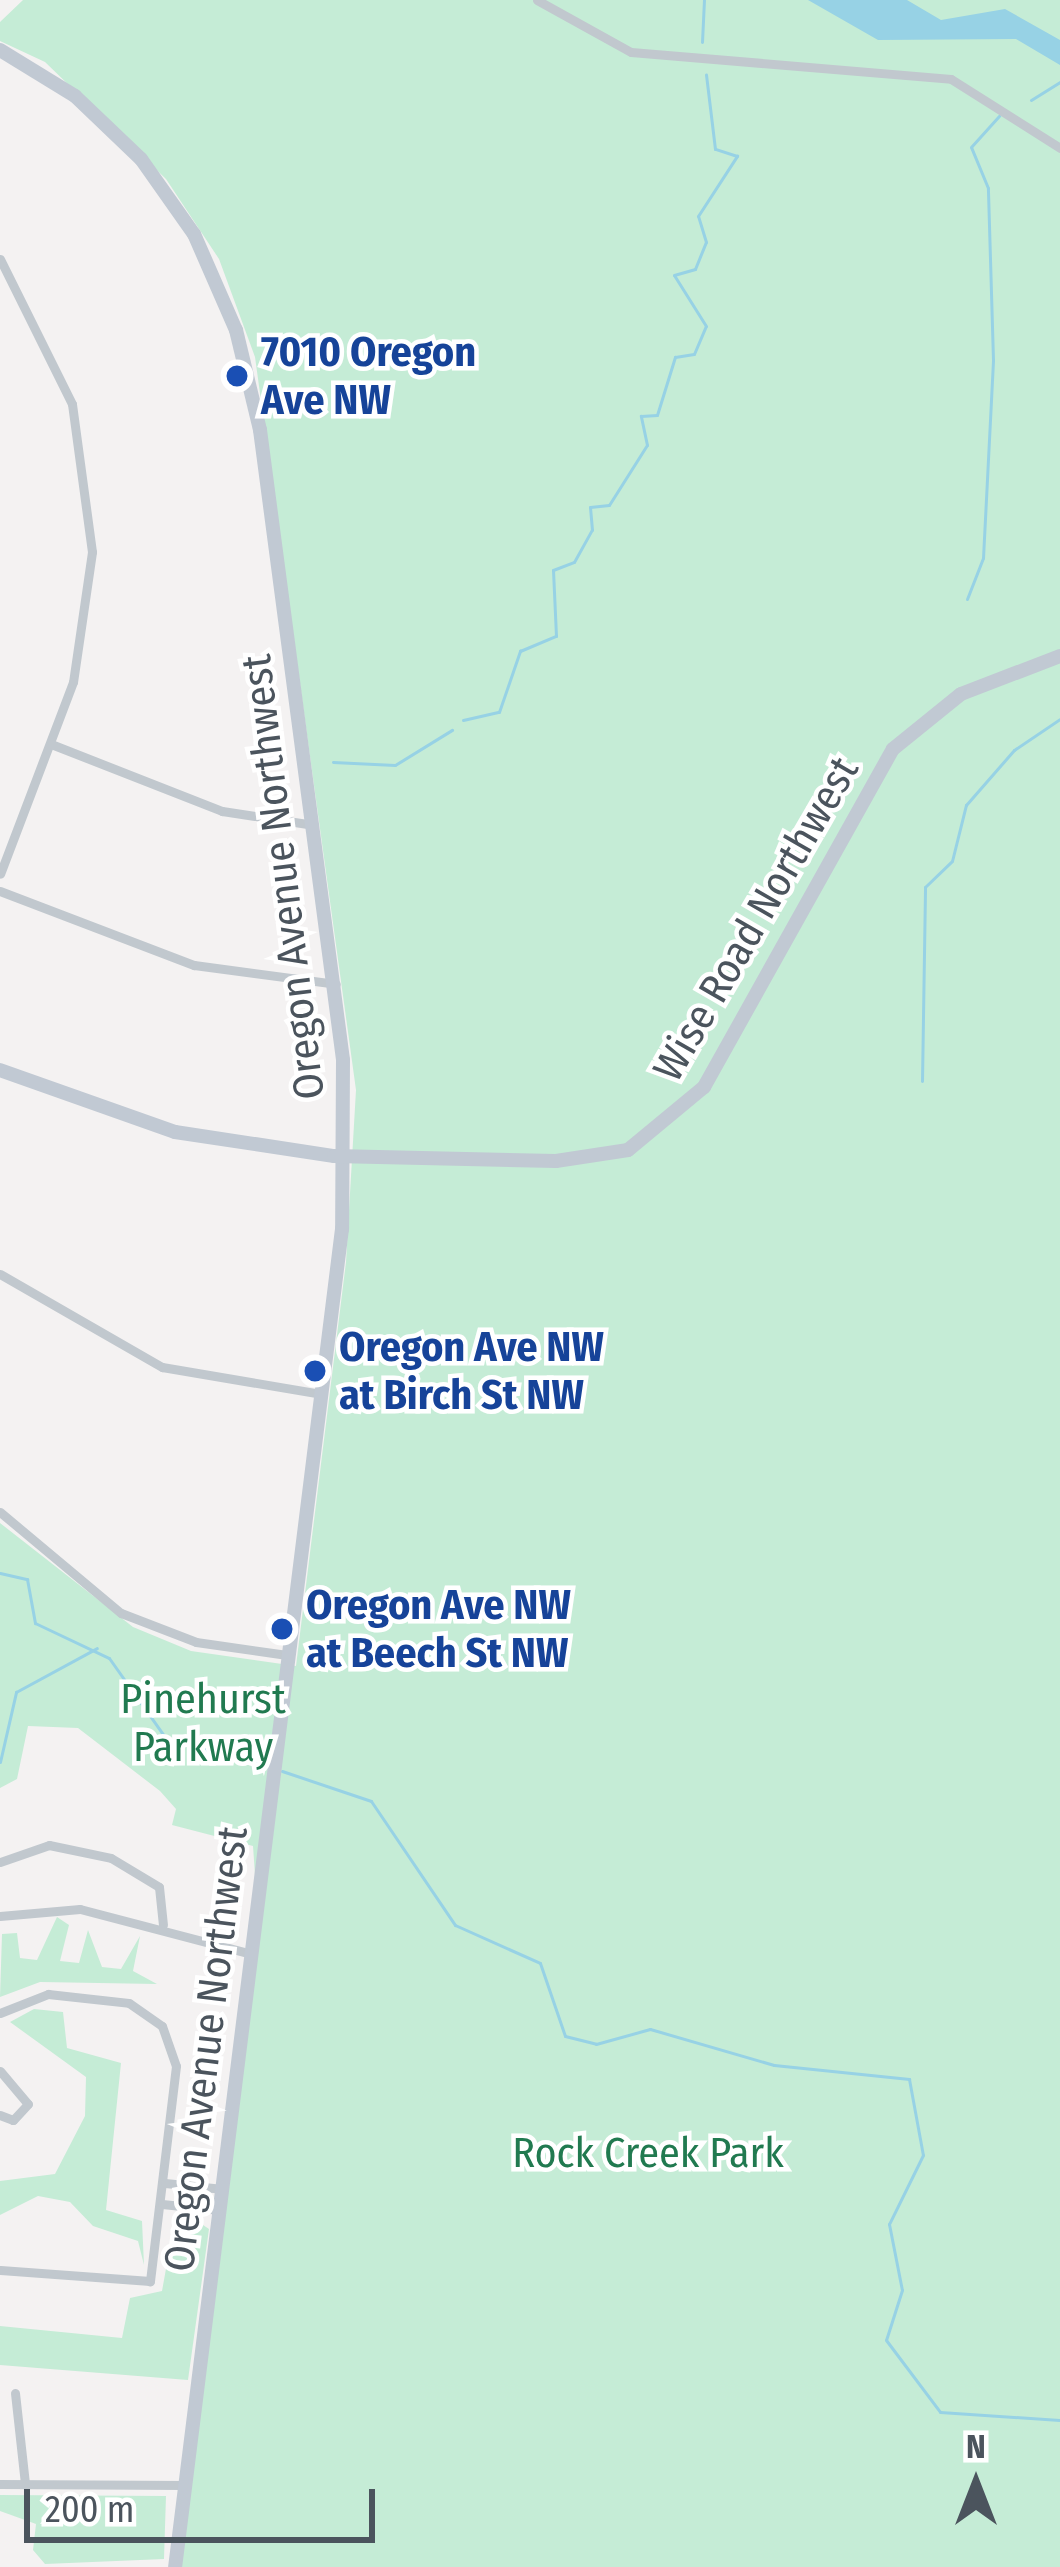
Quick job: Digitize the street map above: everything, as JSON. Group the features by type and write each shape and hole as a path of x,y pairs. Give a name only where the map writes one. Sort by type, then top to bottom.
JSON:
{"street":[{"path":"536,0 632,52 951,79 1060,148"},
{"name":"Oregon Avenue Northwest","path":"4,57 141,159 226,301 257,415 336,984 346,1158 321,1394 175,2567"},
{"path":"0,259 57,361 90,499 85,630 51,744 0,874"},
{"name":"Wise Road Northwest","path":"0,1070 163,1129 346,1158 574,1161 658,1134 713,1071 893,749 962,694 1060,656"},
{"path":"51,744 222,811 314,825"},
{"path":"0,891 194,965 336,984"},
{"path":"0,1274 143,1360 321,1394"},
{"path":"0,1512 121,1612 196,1642 287,1654"},
{"path":"0,1862 50,1845 111,1858 159,1887 164,1924"},
{"path":"0,1916 73,1908 164,1924 195,1945 251,1954"},
{"path":"0,2013 55,1994 123,2002 158,2021 176,2066 163,2204 146,2284 0,2270"},
{"path":"0,2072 28,2104 13,2120 0,2115"},
{"path":"165,2183 223,2189"},
{"path":"163,2204 220,2210"},
{"path":"14,2393 25,2484"},
{"path":"0,2484 184,2485"}],"green space":[{"name":"Rock Creek Park","path":"23,0 1060,0 1060,2567 181,2567 259,1932 253,1846 172,1825 176,1809 160,1791 78,1728 28,1726 17,1779 0,1788 0,1523 133,1627 191,1651 296,1666 346,1262 356,1090 255,357 219,259 166,179 45,62 0,41 0,22"},
{"path":"57,1917 69,1925 60,1961 79,1963 88,1930 102,1967 121,1969 140,1936 133,1971 157,1984 40,1982 0,1997 2,1934 17,1933 20,1958 37,1960"},
{"path":"34,2009 63,2012 67,2048 121,2063 106,2210 142,2221 144,2265 138,2241 93,2226 70,2202 38,2196 0,2215 0,2181 55,2174 85,2116 86,2077 10,2022"},
{"path":"200,2223 209,2229 188,2380 0,2365 0,2326 122,2338 130,2298 162,2291 173,2230"},
{"path":"0,2495 166,2496 164,2559 45,2564 33,2550 36,2524 0,2511"}],"water":[{"path":"808,0 907,0 941,20 1005,9 1060,40 1060,65 1016,39 878,40"}],"waterway":[{"path":"702,42 704,0"},
{"path":"463,720 499,712 520,651 556,636 553,570 574,562 592,530 590,507 609,505 647,445 641,416 657,415 675,357 694,354 706,326 674,275 695,269 706,242 698,216 737,156 715,149 706,75"},
{"path":"1031,100 1060,82"},
{"path":"967,599 983,558 993,360 988,188 971,147 999,116"},
{"path":"922,1081 925,887 952,861 966,805 1014,750 1060,719"},
{"path":"333,762 395,765 452,730"},
{"path":"0,1573 27,1579 35,1623 109,1658 167,1740 268,1765"},
{"path":"0,1762 16,1692 97,1648"},
{"path":"282,1771 371,1801 455,1925 540,1963 565,2036 596,2044 650,2029 774,2065 909,2079 923,2155 889,2224 902,2290 886,2340 940,2412 1060,2420"}],"place":[{"name":"7010 Oregon Ave NW","path":"237,376"},
{"name":"Oregon Ave NW at Birch St NW","path":"315,1371"},
{"name":"Oregon Ave NW at Beech St NW","path":"282,1629"}],"park label":[{"name":"Pinehurst Parkway","path":"203,1723"}]}
